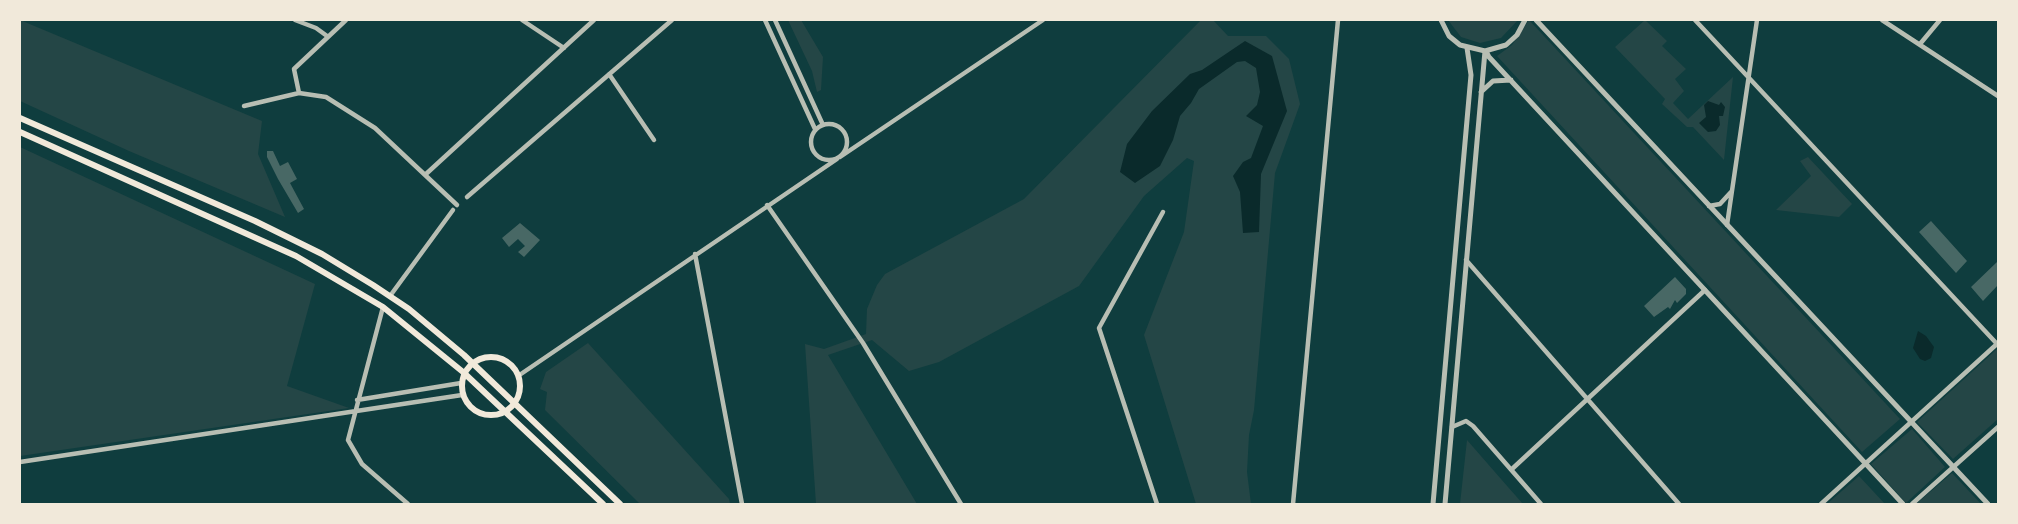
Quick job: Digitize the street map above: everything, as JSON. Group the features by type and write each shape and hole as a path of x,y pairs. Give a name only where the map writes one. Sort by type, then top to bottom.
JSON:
{"main road":[{"path":"20,118 255,221 322,255 390,296 472,363 620,504"},
{"path":"20,132 296,256 383,307 463,372 603,504"},
{"path":"483,359 507,361 518,376 519,388 515,403 506,412 489,414 476,411 462,395 463,372 472,363 483,359"}],"street":[{"path":"295,20 316,28 327,36"},
{"path":"298,93 294,69 346,20"},
{"path":"522,20 564,48"},
{"path":"426,174 594,20"},
{"path":"466,197 672,20"},
{"path":"765,20 815,129 811,146 818,157 818,171"},
{"path":"775,20 823,125"},
{"path":"518,376 1043,20"},
{"path":"1293,504 1338,20"},
{"path":"1441,20 1449,36 1467,48 1486,51 1506,45 1517,35 1525,20"},
{"path":"1536,20 1988,504"},
{"path":"1695,20 1998,344 1821,504"},
{"path":"1727,225 1757,20"},
{"path":"1882,20 1998,96"},
{"path":"1920,44 1940,20"},
{"path":"1433,504 1472,75 1467,48"},
{"path":"1486,51 1903,504"},
{"path":"1445,504 1480,93 1486,51"},
{"path":"609,75 654,140"},
{"path":"1480,93 1493,81 1511,80"},
{"path":"244,106 298,93 326,97 375,128 458,205"},
{"path":"815,129 823,125 837,126 846,135 860,143"},
{"path":"818,157 825,160 838,158 846,147 846,135"},
{"path":"1709,206 1720,204 1731,192"},
{"path":"767,205 863,343 961,504"},
{"path":"390,296 453,210"},
{"path":"1157,504 1100,328 1163,212"},
{"path":"695,254 742,504"},
{"path":"1465,260 1679,504"},
{"path":"1512,469 1705,290"},
{"path":"383,307 348,440 362,464 408,504"},
{"path":"357,400 461,383"},
{"path":"20,462 353,414 462,395"},
{"path":"1452,427 1466,421 1512,469 1541,504"},
{"path":"1912,504 1998,427"}],"shaded area":[{"path":"20,20 262,121 258,154 285,217 129,151 20,101"},
{"path":"788,20 801,20 823,57 821,90 817,92 812,71"},
{"path":"1201,20 1213,20 1228,36 1266,36 1289,59 1300,104 1275,173 1254,410 1249,435 1247,472 1251,504 1196,504 1144,335 1184,232 1194,161 1187,158 1144,196 1079,286 939,362 909,371 872,340 828,355 917,504 816,504 805,344 824,349 866,334 867,309 877,285 885,274 1024,199"},
{"path":"1448,20 1518,20 1501,38 1480,43 1461,37"},
{"path":"1529,20 1900,419 1862,452 1497,56 1512,45"},
{"path":"1645,20 1667,41 1662,46 1686,69 1675,79 1684,91 1673,103 1688,119 1733,77 1724,160 1693,127 1687,127 1662,104 1665,99 1615,47"},
{"path":"1245,41 1272,56 1287,111 1261,174 1259,232 1243,233 1240,192 1233,176 1243,162 1251,158 1263,126 1246,116 1257,105 1260,92 1256,68 1245,61 1237,62 1199,89 1180,116 1173,140 1160,166 1135,183 1120,172 1127,144 1152,111 1190,74 1202,70"},
{"path":"1708,101 1719,105 1721,102 1725,107 1723,116 1719,116 1720,125 1716,131 1708,132 1699,123 1706,117 1704,105"},
{"path":"20,147 315,284 287,386 349,408 20,456"},
{"path":"1808,157 1852,204 1839,217 1776,210 1811,176 1800,161"},
{"path":"1918,331 1926,336 1934,347 1931,358 1925,361 1920,359 1913,348"},
{"path":"588,343 729,499 730,504 640,504 545,410 547,392 540,389 546,372"},
{"path":"1997,349 1998,419 1953,459 1917,422"},
{"path":"1912,429 1945,467 1906,503 1871,464"},
{"path":"1467,440 1508,487 1523,504 1460,504"},
{"path":"1952,473 1981,504 1916,504"},
{"path":"1859,476 1885,504 1827,504"}],"building":[{"path":"267,151 273,151 280,166 288,162 297,179 290,183 304,209 298,213 267,157"},
{"path":"1931,221 1967,261 1956,273 1919,232"},
{"path":"520,223 540,240 524,257 518,252 525,246 518,239 509,247 502,238"},
{"path":"1997,262 1998,285 1983,301 1971,287"},
{"path":"1675,277 1686,289 1686,294 1677,303 1675,300 1670,309 1668,307 1654,317 1644,306"}]}
